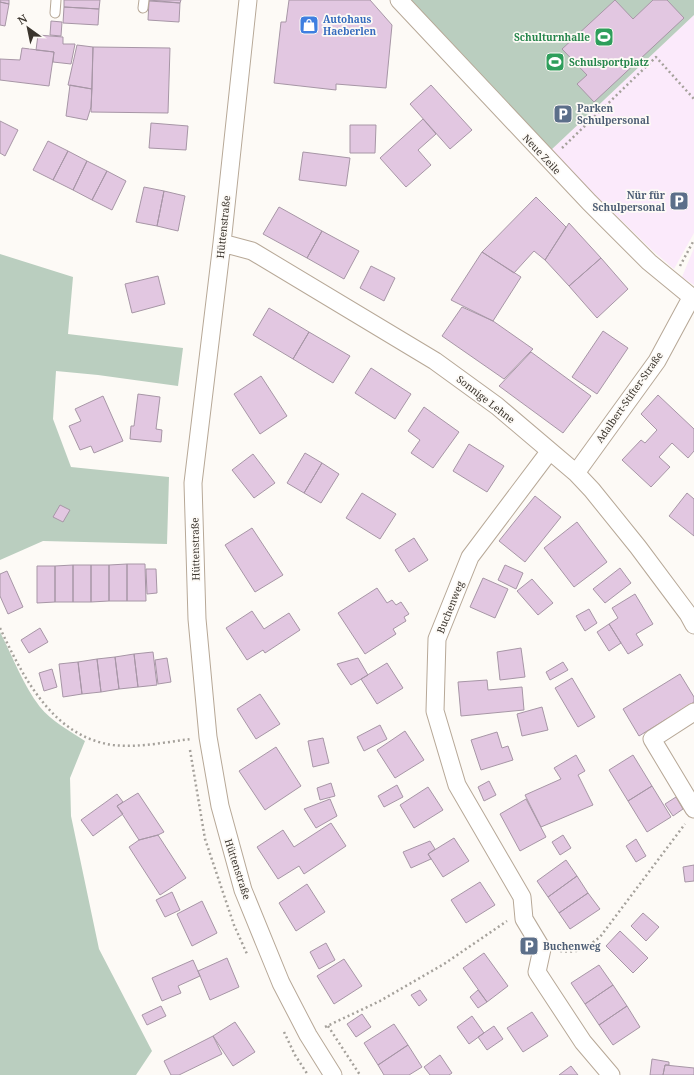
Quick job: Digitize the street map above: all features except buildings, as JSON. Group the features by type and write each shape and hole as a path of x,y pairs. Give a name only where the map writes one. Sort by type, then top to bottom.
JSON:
{"street":[{"name":"Hüttenstraße","path":"248,0 222,244 193,483 197,619 208,738 220,806 243,890 281,983 308,1035 333,1075"},
{"name":"Neue Zeile","path":"399,0 549,161 649,262 692,298"},
{"name":"Sonnige Lehne","path":"222,244 252,251 435,361 497,406 549,452 576,473 638,547 688,614 694,625"},
{"name":"Adalbert-Stifter-Straße","path":"576,473 657,361 692,298"},
{"name":"Buchenweg","path":"542,949 524,920 524,904 457,785 435,711 437,639 470,557 549,452"},
{"path":"694,712 652,740 694,809"},
{"path":"542,949 537,972 583,1042 611,1075"}],"lane":[{"path":"56,0 56,12"}],"path":[{"path":"549,161 656,57 694,99"},
{"path":"672,282 694,240"},
{"path":"0,629 43,704 62,724 85,739 113,745 164,744 188,739"},
{"path":"542,949 573,952 582,951 600,937 692,815 694,809"},
{"path":"308,1035 380,1001 444,964 505,923 524,904"},
{"path":"328,1026 360,1075"}],"shaded area":[{"path":"694,15 694,233 674,269 652,250 550,151"},
{"path":"694,248 694,285 682,277"}],"green space":[{"name":"Schulsportplatz","path":"410,0 694,0 694,15 550,151"},
{"path":"0,254 73,277 68,334 183,348 178,386 56,371 53,419 71,467 169,477 167,544 43,541 0,560"},
{"path":"0,632 23,680 40,707 55,721 85,741 70,778 71,816 99,949 152,1051 136,1075 0,1075"}],"place":[{"name":"Autohaus Haeberlen","path":"309,25"},
{"name":"Schulturnhalle","path":"604,37"},
{"name":"Schulsportplatz","path":"555,62"},
{"name":"Parken Schulpersonal","path":"563,114"},
{"name":"Nür für Schulpersonal","path":"679,201"},
{"name":"Buchenweg","path":"529,946"}]}
